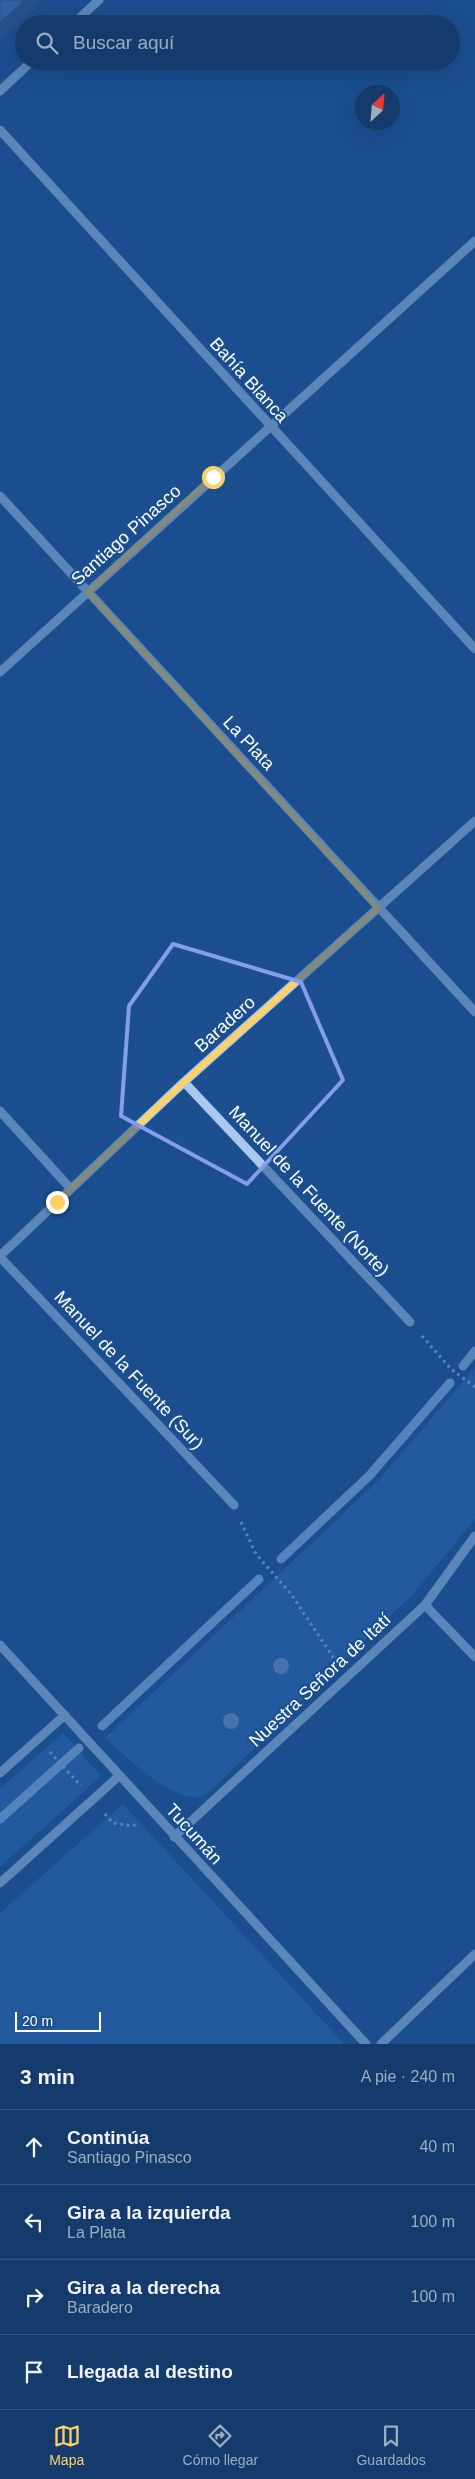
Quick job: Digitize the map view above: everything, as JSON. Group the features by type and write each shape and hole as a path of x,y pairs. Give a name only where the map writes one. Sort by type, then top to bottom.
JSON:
{"street":[{"path":"83,15 99,0"},
{"path":"0,91 22,70"},
{"name":"Bahía Blanca","path":"0,130 475,650"},
{"name":"Santiago Pinasco","path":"0,672 475,241"},
{"name":"La Plata","path":"0,496 475,1012"},
{"name":"Baradero","path":"0,1256 184,1082 475,820"},
{"name":"Manuel de la Fuente (Norte)","path":"184,1082 410,1322"},
{"path":"0,1111 71,1189"},
{"name":"Manuel de la Fuente (Sur)","path":"0,1256 234,1505"},
{"name":"Nuestra Señora de Itatí","path":"174,1837 425,1604 475,1536"},
{"path":"425,1604 475,1657"},
{"name":"Tucumán","path":"0,1645 174,1837 366,2044"},
{"path":"0,1773 65,1715"},
{"path":"0,1883 119,1776"},
{"path":"381,2044 475,1954"}],"path":[{"path":"410,1322 451,1369 475,1387"},
{"path":"234,1505 256,1554 291,1594 331,1656 349,1675"},
{"path":"54,1756 68,1772"}],"highlighted area":[{"path":"173,944 301,982 343,1080 247,1184 121,1116 129,1006"}],"shaded area":[{"path":"475,1368 475,1519 412,1595 204,1795 192,1797 169,1789 146,1774 105,1738 377,1482"},
{"path":"63,1733 101,1776 0,1867 0,1789"},
{"path":"123,1804 344,2044 0,2044 0,1913"}],"building":[{"path":"0,0 25,0 0,22"}],"waterway":[{"path":"463,1366 475,1351"},
{"path":"281,1559 369,1476 450,1383"},
{"path":"102,1726 259,1579"},
{"path":"0,1819 79,1748"}],"route":[{"path":"57,1202 184,1082 378,908 88,592 213,477"}]}
